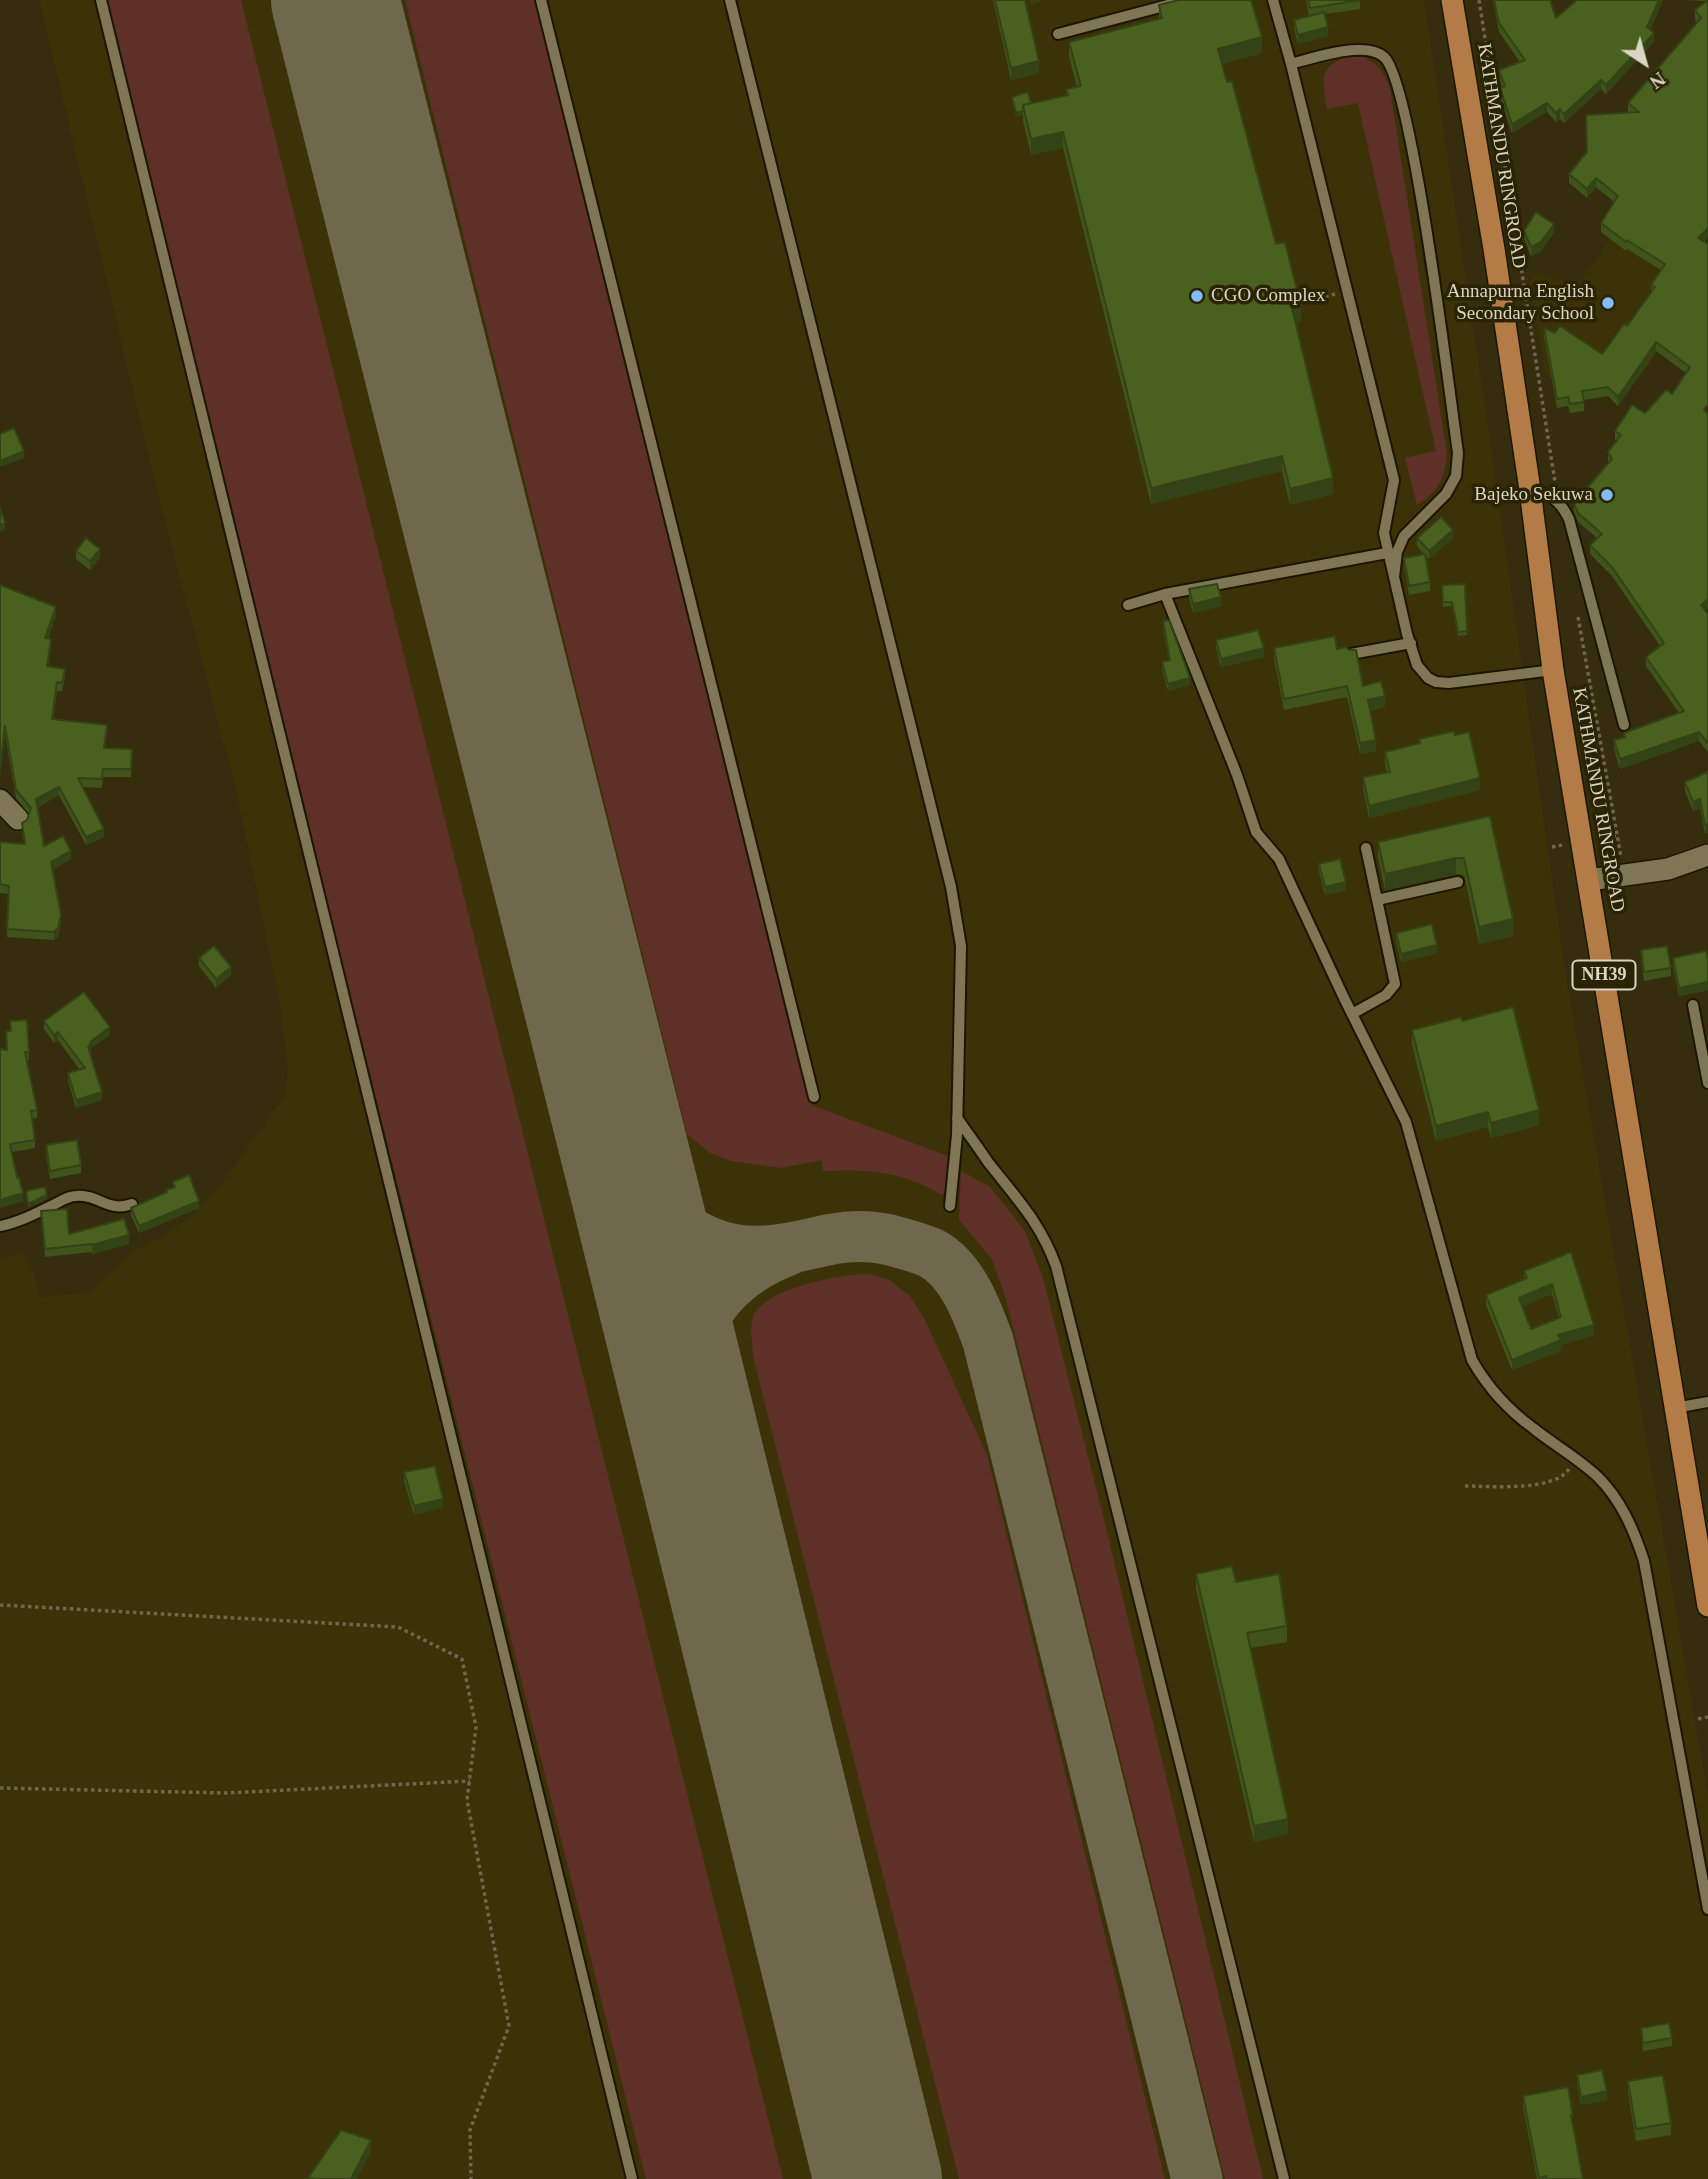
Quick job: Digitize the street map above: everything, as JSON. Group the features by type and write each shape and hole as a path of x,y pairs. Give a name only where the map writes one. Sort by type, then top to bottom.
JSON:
{"highway":[{"name":"KATHMANDU RINGROAD","path":"1452,0 1494,249 1530,490 1553,670 1708,1606"}],"street":[{"path":"0,800 18,819"},
{"path":"1589,880 1668,869 1708,855"}],"lane":[{"path":"101,0 632,2179"},
{"path":"541,0 814,1097"},
{"path":"730,0 951,887 961,946 957,1118 950,1206"},
{"path":"1058,34 1187,0"},
{"path":"1273,0 1394,480 1384,533 1417,665 1428,678 1449,683 1553,670"},
{"path":"1291,64 1338,52 1366,50 1383,55 1394,73 1420,193 1458,453 1456,476 1447,494 1404,536 1397,552 1394,577"},
{"path":"1530,490 1548,493 1558,502 1569,519 1624,725"},
{"path":"1128,605 1165,594 1387,553"},
{"path":"1165,594 1232,762 1256,832 1279,859 1406,1122 1472,1360 1487,1385 1505,1405 1598,1477 1616,1497 1636,1536 1644,1561 1708,1909"},
{"path":"1351,654 1410,643"},
{"path":"1352,1014 1387,995 1395,984 1366,848"},
{"path":"1377,900 1458,882"},
{"path":"1693,1004 1708,1083"},
{"path":"957,1118 989,1163 1027,1208 1049,1246 1056,1266 1284,2179"},
{"path":"0,1226 37,1213 73,1195 91,1197 108,1206 121,1208 132,1204"},
{"path":"1675,1408 1708,1402"}],"path":[{"path":"1479,0 1558,502"},
{"path":"1297,304 1347,290"},
{"path":"1578,613 1619,855 1634,874"},
{"path":"1465,1486 1530,1485 1552,1481 1565,1475 1576,1459"},
{"path":"0,1605 398,1627 462,1658 475,1727 467,1800 509,2026 470,2130 471,2179"},
{"path":"1698,1720 1708,1717"},
{"path":"0,1788 226,1793 470,1780"}],"shaded area":[{"path":"39,0 1424,0 1565,971 1708,1795 1708,2179 0,2179 0,1258 25,1252 36,1279 39,1297 90,1292 133,1251 168,1233 189,1218 221,1184 285,1096 288,1070 280,1004 236,790 157,491"},
{"path":"102,0 241,0 783,2179 646,2179"},
{"path":"405,0 540,0 811,1105 948,1156 946,1190 942,1195 899,1176 855,1171 823,1171 822,1160 781,1168 731,1161 710,1153 687,1134"},
{"path":"1359,55 1379,68 1390,89 1447,454 1439,484 1431,495 1417,505 1405,458 1436,451 1358,103 1327,109 1325,97 1324,78 1330,66 1337,61"},
{"name":"Annapurna English Secondary School","path":"1613,234 1661,265 1676,319 1649,365 1626,395 1583,393 1545,374 1530,282 1535,273 1577,286"},
{"path":"961,1171 990,1187 1025,1231 1043,1278 1263,2179 1225,2179 1006,1299 992,1259 959,1220"},
{"path":"868,1274 889,1280 910,1296 925,1320 987,1455 1165,2179 959,2179 753,1356 753,1317 760,1307 772,1298 787,1290 822,1280"}],"building":[{"path":"995,0 1025,0 1039,61 1011,68"},
{"name":"CGO Complex","path":"1179,0 1251,0 1262,37 1218,49 1227,82 1232,81 1276,244 1285,242 1301,306 1292,308 1333,478 1290,489 1282,456 1151,488 1063,132 1031,139 1023,105 1068,95 1066,89 1081,86 1069,42 1162,18 1159,5"},
{"path":"1308,0 1360,0 1310,8"},
{"path":"1494,0 1550,0 1556,18 1577,0 1659,0 1647,27 1654,33 1606,85 1601,80 1564,114 1560,109 1556,113 1547,103 1512,124 1500,88 1505,86 1499,70 1525,60 1499,23"},
{"path":"1708,0 1708,228 1698,238 1708,244 1708,404 1704,410 1708,414 1708,599 1701,605 1708,614 1708,743 1699,732 1620,759 1614,740 1625,737 1624,733 1684,711 1646,657 1664,643 1612,567 1590,545 1602,534 1578,513 1574,503 1612,459 1608,452 1621,435 1615,431 1632,405 1645,413 1666,390 1672,394 1690,367 1656,342 1618,397 1608,387 1582,391 1584,402 1570,404 1568,397 1557,399 1544,328 1555,333 1560,326 1602,354 1624,324 1627,326 1655,287 1651,285 1665,264 1627,240 1626,242 1601,223 1618,196 1596,178 1587,189 1569,174 1587,152 1586,115 1639,112 1628,103 1701,18 1695,10"},
{"path":"1324,12 1328,27 1298,35 1294,20"},
{"path":"1028,92 1031,103 1023,105 1023,111 1016,113 1012,97"},
{"path":"1536,212 1554,224 1541,242 1531,247 1524,231"},
{"path":"14,428 24,451 0,461 0,434"},
{"path":"0,508 5,523 0,525"},
{"path":"1441,517 1453,530 1429,551 1417,538"},
{"path":"86,538 100,549 90,561 76,551"},
{"path":"1425,554 1430,582 1409,586 1404,558"},
{"path":"1217,584 1221,597 1193,604 1189,589"},
{"path":"1465,584 1467,631 1458,632 1452,602 1443,602 1442,585"},
{"path":"0,585 56,607 45,638 51,639 47,666 65,669 62,683 57,682 52,719 107,725 104,748 132,749 131,769 103,769 102,779 78,778 104,829 86,837 59,787 36,799 44,846 63,836 71,851 51,862 61,915 58,928 54,932 7,929 9,886 0,884 0,842 25,844 22,823 27,820 31,808 16,790 5,726 0,769"},
{"path":"1169,620 1190,678 1168,684 1162,662 1170,660 1163,621"},
{"path":"1258,630 1264,648 1221,659 1216,640"},
{"path":"1335,636 1337,649 1345,647 1356,650 1363,686 1381,681 1385,696 1368,700 1376,740 1360,743 1347,686 1284,699 1274,648"},
{"path":"1454,731 1455,735 1469,732 1480,778 1369,806 1363,777 1390,772 1385,752 1420,743 1419,739"},
{"path":"1708,772 1708,824 1705,825 1700,799 1693,802 1685,782"},
{"path":"1490,816 1513,919 1479,927 1464,858 1385,874 1378,842"},
{"path":"1340,859 1346,882 1325,887 1319,864"},
{"path":"1432,924 1437,945 1401,954 1396,933"},
{"path":"214,946 231,967 216,979 199,958"},
{"path":"1667,946 1671,968 1644,972 1641,950"},
{"path":"1706,951 1708,982 1679,988 1673,958"},
{"path":"84,992 110,1027 90,1042 88,1047 102,1092 76,1100 68,1073 85,1068 58,1032 54,1035 44,1021"},
{"path":"1513,1007 1539,1110 1491,1123 1488,1112 1436,1126 1412,1030 1461,1017 1462,1021"},
{"path":"27,1020 29,1052 25,1052 37,1110 31,1111 35,1140 10,1144 23,1193 0,1200 0,1049 7,1050 6,1031 11,1031 10,1021"},
{"path":"77,1140 81,1165 50,1171 46,1145"},
{"path":"189,1175 199,1201 139,1226 131,1208 167,1192 166,1190 175,1187 173,1182"},
{"path":"45,1187 47,1195 28,1204 26,1191"},
{"path":"67,1209 69,1234 124,1219 129,1235 92,1245 45,1249 41,1211"},
{"path":"1571,1252 1594,1325 1558,1335 1561,1340 1512,1360 1486,1295 1527,1278 1524,1271","holes":["1552,1284 1561,1317 1531,1329 1519,1298"]},
{"path":"435,1466 443,1499 414,1506 404,1472"},
{"path":"1232,1566 1236,1582 1279,1574 1287,1626 1247,1633 1288,1819 1254,1826 1196,1574"},
{"path":"1669,2023 1672,2038 1643,2043 1641,2028"},
{"path":"1602,2070 1607,2091 1581,2097 1577,2075"},
{"path":"1663,2075 1671,2123 1636,2129 1628,2081"},
{"path":"1568,2087 1583,2179 1547,2179 1546,2176 1539,2178 1523,2096"},
{"path":"341,2130 371,2140 351,2179 308,2178"}],"taxiway":[{"path":"634,1189 679,1226 718,1245 758,1251 841,1238 884,1239 913,1246 942,1260 967,1292 988,1341 1197,2179"},
{"path":"687,1407 692,1350 709,1310 743,1274 788,1250"}],"runway":[{"path":"335,0 634,1189 878,2179"}],"place":[{"name":"CGO Complex","path":"1197,296"},
{"name":"Annapurna English Secondary School","path":"1608,303"},
{"name":"Bajeko Sekuwa","path":"1607,495"}]}
